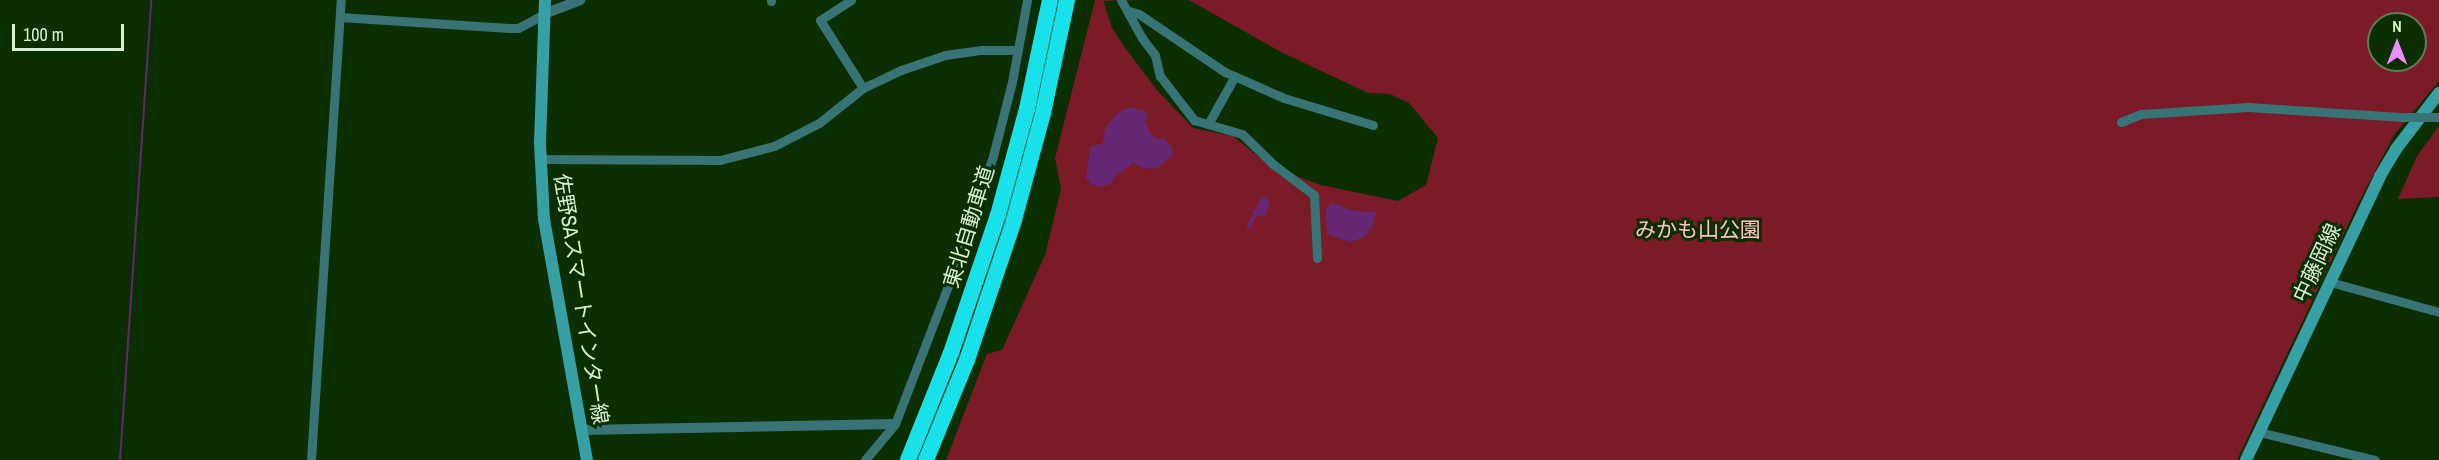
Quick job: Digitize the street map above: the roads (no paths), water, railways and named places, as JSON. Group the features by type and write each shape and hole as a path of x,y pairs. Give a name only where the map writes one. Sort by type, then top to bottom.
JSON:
{"highway":[{"name":"東北自動車道","path":"908,460 951,353 998,215 1027,109 1050,0"},
{"name":"東北自動車道","path":"926,460 967,360 1011,231 1043,113 1067,0"}],"main road":[{"name":"佐野SAスマートインター線","path":"545,0 540,159 544,219 587,460"},
{"name":"中藤岡線","path":"2246,460 2380,176 2396,148 2439,93"}],"street":[{"path":"311,460 341,0"},
{"path":"340,17 509,28 518,27 580,0"},
{"path":"851,0 820,20 863,88"},
{"path":"865,460 896,424 953,273 993,156 1018,50 1027,0"},
{"path":"1121,0 1129,11 1134,25 1155,55 1160,76 1194,120 1242,134 1273,164 1314,195 1317,258"},
{"path":"1129,11 1235,76 1284,98 1373,125"},
{"path":"540,159 720,160 774,146 819,123 863,88 901,70 945,55 982,50 1018,50"},
{"path":"1208,124 1235,76"},
{"path":"2121,122 2142,114 2248,107 2402,117 2439,117"},
{"path":"2330,282 2439,312"},
{"path":"582,430 896,424"},
{"path":"2259,432 2375,460"}],"waterway":[{"path":"120,460 151,0"}],"park label":[{"name":"みかも山公園","path":"1698,230"}]}
